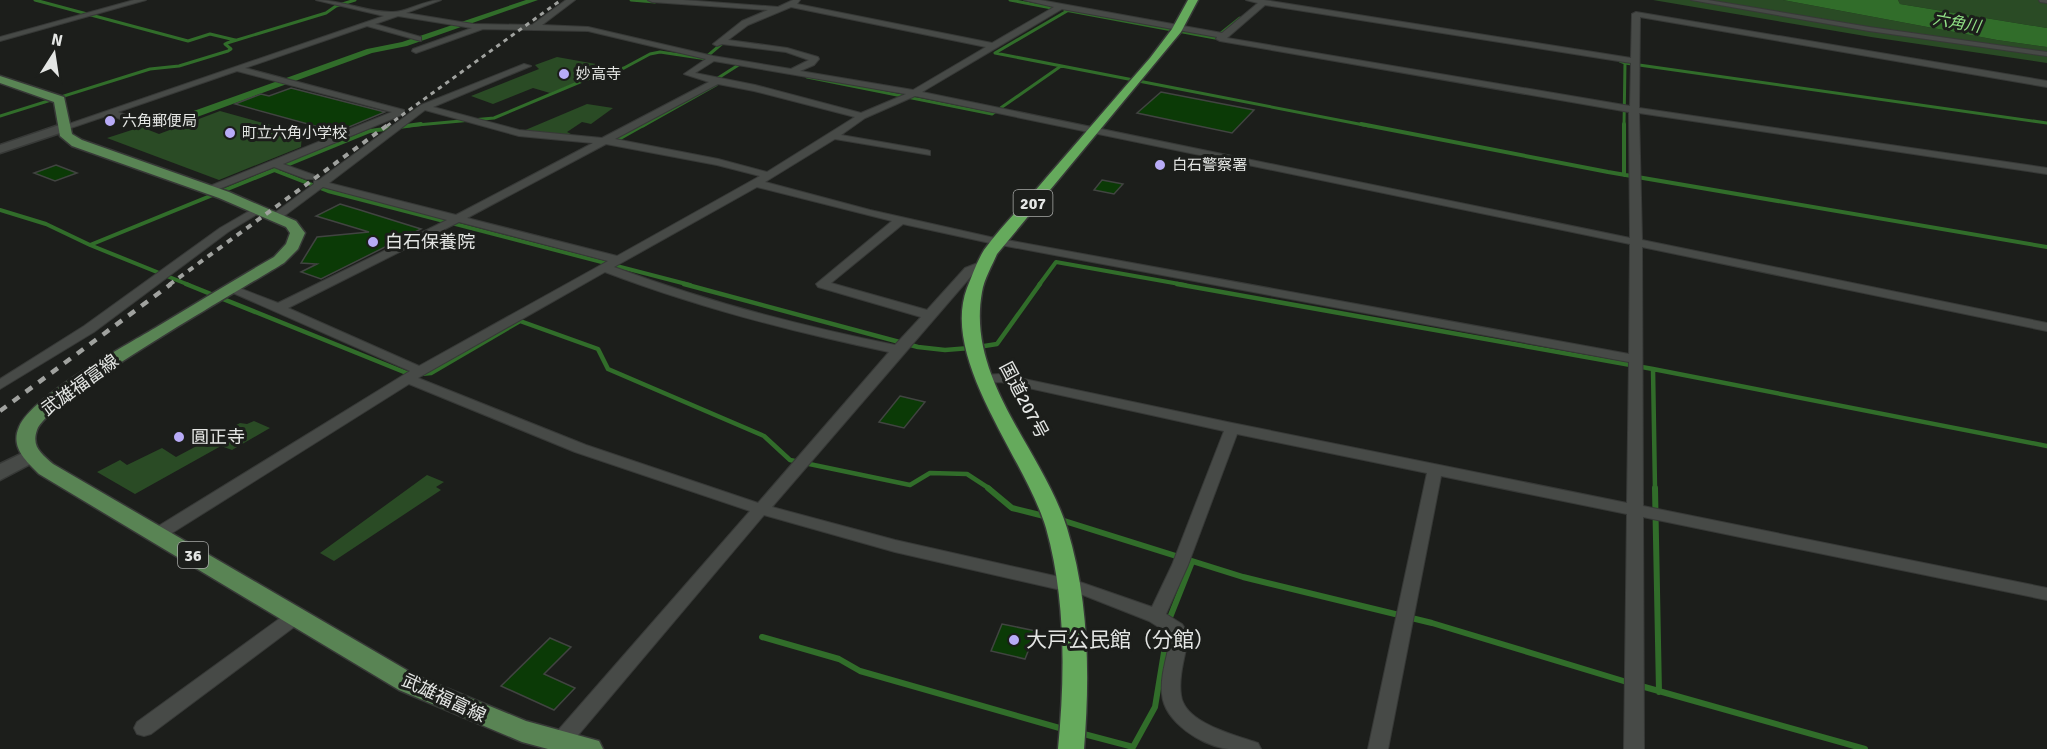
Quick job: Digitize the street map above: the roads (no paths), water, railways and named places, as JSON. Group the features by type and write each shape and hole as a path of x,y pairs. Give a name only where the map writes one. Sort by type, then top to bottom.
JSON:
{"highway":[{"name":"国道207号","path":"1072,737 1074,656 1068,586 1057,530 1050,507 1028,459 982,379 972,347 969,318 975,285 983,265 999,242 1138,80 1176,30 1193,0"}],"main road":[{"path":"0,79 57,99 65,128"},
{"name":"武雄福富線","path":"65,128 66,136 77,143 258,209 291,224 298,233 293,246 279,260 84,378 51,403 28,428 25,442 31,455 46,469 408,682 483,717 557,745 590,749"}],"street":[{"path":"0,39 142,0"},
{"path":"320,0 460,25 588,28 708,58 794,70 2047,327"},
{"path":"0,149 437,0"},
{"path":"535,27 571,0"},
{"path":"652,0 778,9 799,0"},
{"path":"1028,0 1058,8 1220,36 1220,39 1628,109 2047,171"},
{"path":"1250,0 1635,64"},
{"path":"1695,0 1869,29 2047,54"},
{"path":"1220,36 1260,2"},
{"path":"789,4 991,47"},
{"path":"159,534 415,375 756,183 862,116 910,95 1058,8"},
{"path":"775,10 745,23 688,74 862,116"},
{"path":"1634,749 1634,672 1649,514 1635,364 1636,177 1628,109 1635,64 1636,14 2047,84"},
{"path":"367,24 418,39"},
{"path":"416,51 482,27"},
{"path":"723,41 787,50 815,58 794,70"},
{"path":"276,217 314,182 424,107 527,66"},
{"path":"216,193 400,112 237,69"},
{"path":"278,308 606,143 720,82"},
{"path":"424,107 519,133 606,143 718,162 768,175"},
{"path":"113,110 140,123"},
{"path":"833,136 927,153"},
{"path":"280,166 314,182 612,264 671,293 850,340 901,345"},
{"path":"756,183 999,242 1635,364"},
{"path":"0,385 89,329 224,230 258,209"},
{"path":"902,220 822,284 929,315"},
{"path":"557,745 901,345 969,271 983,265"},
{"path":"222,294 278,308 484,411 634,467 876,542 994,567 1092,592 1165,621 1180,634 1171,695 1173,707 1189,723 1212,735 1251,749"},
{"path":"982,379 1001,378 1232,428 2047,594"},
{"path":"1165,621 1183,558 1232,428"},
{"path":"0,473 31,455"},
{"path":"1378,749 1436,470"},
{"path":"144,728 297,616"}],"water":[{"name":"六角川","path":"1783,0 1898,0 1900,4 2047,28 2047,47 1997,40"}],"waterway":[{"path":"35,0 188,41 210,34 235,40"},
{"path":"0,116 150,69 179,66 228,51 231,49 225,44 227,43 326,13 336,6 355,0"},
{"path":"146,122 160,127 370,51 404,44 534,0"},
{"path":"631,0 655,2"},
{"path":"1010,0 1057,9"},
{"path":"1065,10 1215,38 1240,18"},
{"path":"1067,11 995,53 1369,126"},
{"path":"705,58 725,41"},
{"path":"407,126 494,118 587,79 624,68 650,54 660,52 707,59"},
{"path":"1620,61 1625,63"},
{"path":"1624,126 1625,63"},
{"path":"1625,63 2047,123"},
{"path":"721,79 718,78 740,64"},
{"path":"807,77 992,114 1061,66"},
{"path":"643,126 716,85"},
{"path":"407,126 421,124"},
{"path":"613,142 645,124"},
{"path":"1361,124 1624,175"},
{"path":"274,170 370,131 407,126"},
{"path":"1624,126 1624,175"},
{"path":"90,245 274,170"},
{"path":"274,170 328,191 690,285"},
{"path":"1624,175 2047,247"},
{"path":"0,210 46,224 90,245"},
{"path":"90,245 189,285"},
{"path":"1039,285 1056,262 1185,285"},
{"path":"186,284 409,374"},
{"path":"684,284 918,347 945,350 970,348"},
{"path":"978,347 997,344 1040,284"},
{"path":"1177,284 1653,369"},
{"path":"421,374 431,373 520,321 598,349 608,369 764,436 790,460 910,485 930,473 967,474 990,489"},
{"path":"1653,369 2047,446"},
{"path":"1653,369 1655,489"},
{"path":"988,488 1012,508 1044,516"},
{"path":"1655,488 1659,691"},
{"path":"1058,519 1243,577 1432,623 1630,683"},
{"path":"1169,620 1192,562"},
{"path":"1080,733 1133,747 1155,707 1168,628"},
{"path":"762,637 839,659 860,671 1063,729"},
{"path":"1641,686 1659,691"},
{"path":"1659,691 1865,749"}],"railway":[{"path":"387,126 561,0"},
{"path":"169,285 389,124"},
{"path":"0,411 171,284"}],"place":[{"name":"妙高寺","path":"564,74"},
{"name":"六角郵便局","path":"110,121"},
{"name":"町立六角小学校","path":"230,133"},
{"name":"白石警察署","path":"1160,165"},
{"name":"白石保養院","path":"373,242"},
{"name":"圓正寺","path":"179,437"},
{"name":"大戸公民館（分館）","path":"1014,640"}]}
